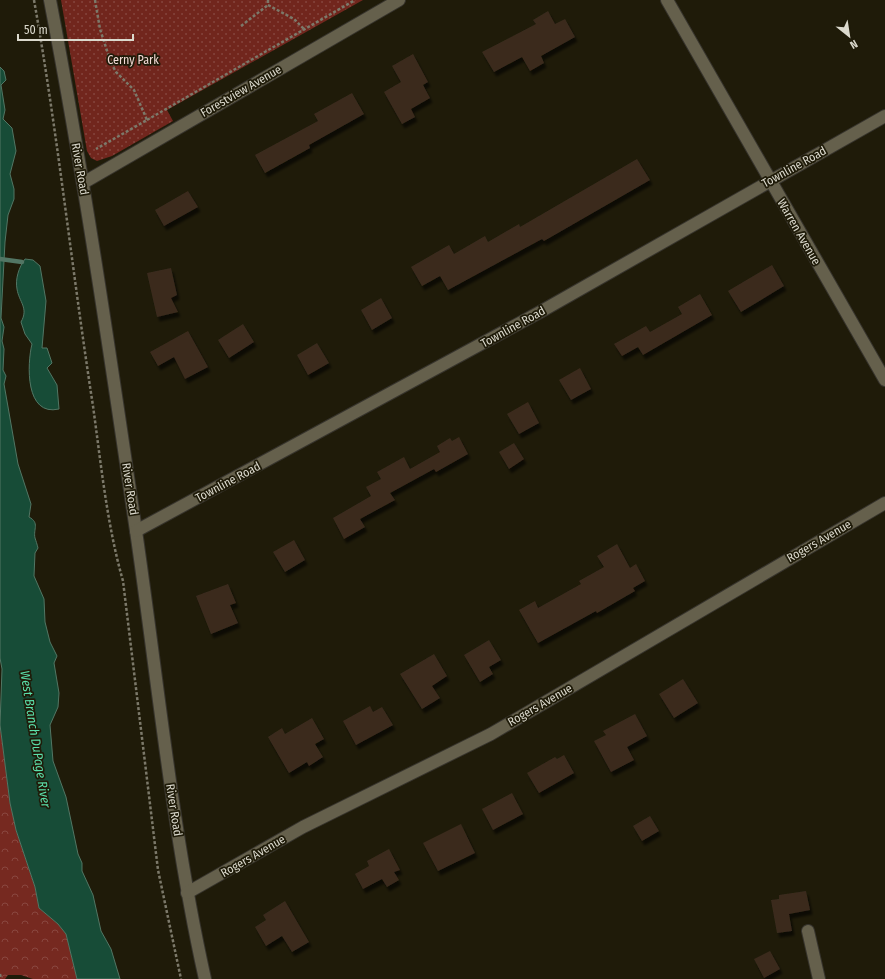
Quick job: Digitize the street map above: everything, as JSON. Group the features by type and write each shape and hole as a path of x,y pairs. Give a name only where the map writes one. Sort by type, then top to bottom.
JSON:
{"street":[{"name":"River Road","path":"50,0 82,183 136,531 170,788 187,893 205,979"},
{"name":"Forestview Avenue","path":"82,183 399,0"},
{"name":"Warren Avenue","path":"667,0 885,380"},
{"name":"Townline Road","path":"136,531 540,312 885,116"},
{"name":"Rogers Avenue","path":"187,893 303,827 491,734 885,503"},
{"path":"808,931 819,979"}],"path":[{"path":"34,0 49,88 86,364 111,531 115,554 123,581 158,870 181,979"},
{"path":"95,0 100,29 108,58 116,72 134,90 147,120"},
{"path":"268,0 268,5"},
{"path":"96,149 355,0"},
{"path":"268,5 294,19 304,29"},
{"path":"241,26 268,5"},
{"path":"0,974 1,979"}],"green space":[{"name":"Cerny Park","path":"61,0 363,0 167,110 173,121 112,156 97,161 91,158 87,151"},
{"path":"0,725 10,803 16,830 35,887 39,908 58,924 66,934 77,979 33,979 21,975 8,975 5,979 0,979"}],"water":[{"name":"West Branch DuPage River","path":"0,67 4,71 6,80 1,85 5,110 3,119 12,128 16,151 10,174 14,189 14,199 8,215 5,242 1,318 4,327 2,341 4,349 3,370 6,376 4,384 18,464 31,504 29,517 35,524 35,538 38,548 35,553 34,576 44,599 45,622 50,642 57,656 54,663 59,693 58,707 50,725 53,761 66,797 78,854 82,863 82,871 93,895 101,931 111,949 120,979 77,979 66,934 58,924 39,908 35,887 16,830 10,803 0,725 2,669 0,658"},
{"path":"25,259 33,260 40,266 46,301 42,348 47,348 52,363 47,368 57,385 59,409 48,409 40,405 34,397 31,387 29,364 32,344 25,334 21,322 24,309 18,294 17,285 18,273"}],"building":[{"path":"548,11 555,24 565,19 575,37 541,56 544,63 530,71 522,57 494,72 482,52 536,24 533,20"},
{"path":"413,54 428,82 423,85 430,98 411,109 415,117 402,124 384,92 401,82 392,66"},
{"path":"352,93 364,114 309,145 310,148 265,173 255,155 318,121 314,114"},
{"path":"637,159 650,180 544,241 542,239 448,290 440,276 422,286 411,267 449,245 454,254 485,236 488,242 519,224 520,227"},
{"path":"188,191 198,207 164,226 155,210"},
{"path":"772,265 784,286 741,312 728,291"},
{"path":"171,268 177,295 171,298 178,312 157,317 147,273"},
{"path":"700,294 712,315 643,355 638,347 622,356 614,344 646,326 650,332 682,314 678,307"},
{"path":"381,298 392,318 372,330 361,310"},
{"path":"243,324 254,342 229,358 218,340"},
{"path":"188,331 208,367 185,379 174,357 158,366 150,352"},
{"path":"317,343 329,363 308,375 297,355"},
{"path":"580,368 591,389 571,400 559,380"},
{"path":"528,402 539,423 519,434 507,414"},
{"path":"459,437 468,454 436,472 434,469 390,493 395,500 360,519 365,527 344,539 333,518 371,496 366,487 381,479 377,472 404,457 410,469 440,452 437,446 450,438 452,441"},
{"path":"514,443 524,459 509,469 499,452"},
{"path":"294,540 305,560 285,572 273,552"},
{"path":"617,544 630,568 636,564 645,581 633,588 635,591 597,613 596,611 538,643 519,610 535,601 538,608 581,584 579,581 604,567 597,556"},
{"path":"228,584 236,603 230,605 238,623 211,634 196,596"},
{"path":"489,640 501,660 489,667 493,674 480,682 464,655"},
{"path":"434,654 447,676 432,686 440,698 422,709 400,674"},
{"path":"683,679 698,703 674,718 659,694"},
{"path":"370,706 373,712 382,707 393,725 356,745 343,721"},
{"path":"635,714 647,736 627,747 634,760 611,772 594,741 606,735 603,731"},
{"path":"312,718 324,739 315,744 323,757 309,766 307,762 289,773 268,737 282,728 285,734"},
{"path":"564,755 574,773 539,793 527,773 555,757 557,759"},
{"path":"512,793 523,814 493,830 482,809"},
{"path":"650,816 659,831 642,841 633,826"},
{"path":"461,824 475,853 438,871 423,843"},
{"path":"389,849 400,870 394,872 399,880 387,887 382,879 363,889 355,874 369,866 367,861"},
{"path":"806,891 810,910 789,914 792,931 777,933 771,900 779,899 779,895"},
{"path":"285,901 309,942 292,952 282,936 266,946 255,927 266,920 263,915"},
{"path":"770,951 780,969 764,978 754,959"}],"waterway":[{"path":"0,259 22,262"}]}
